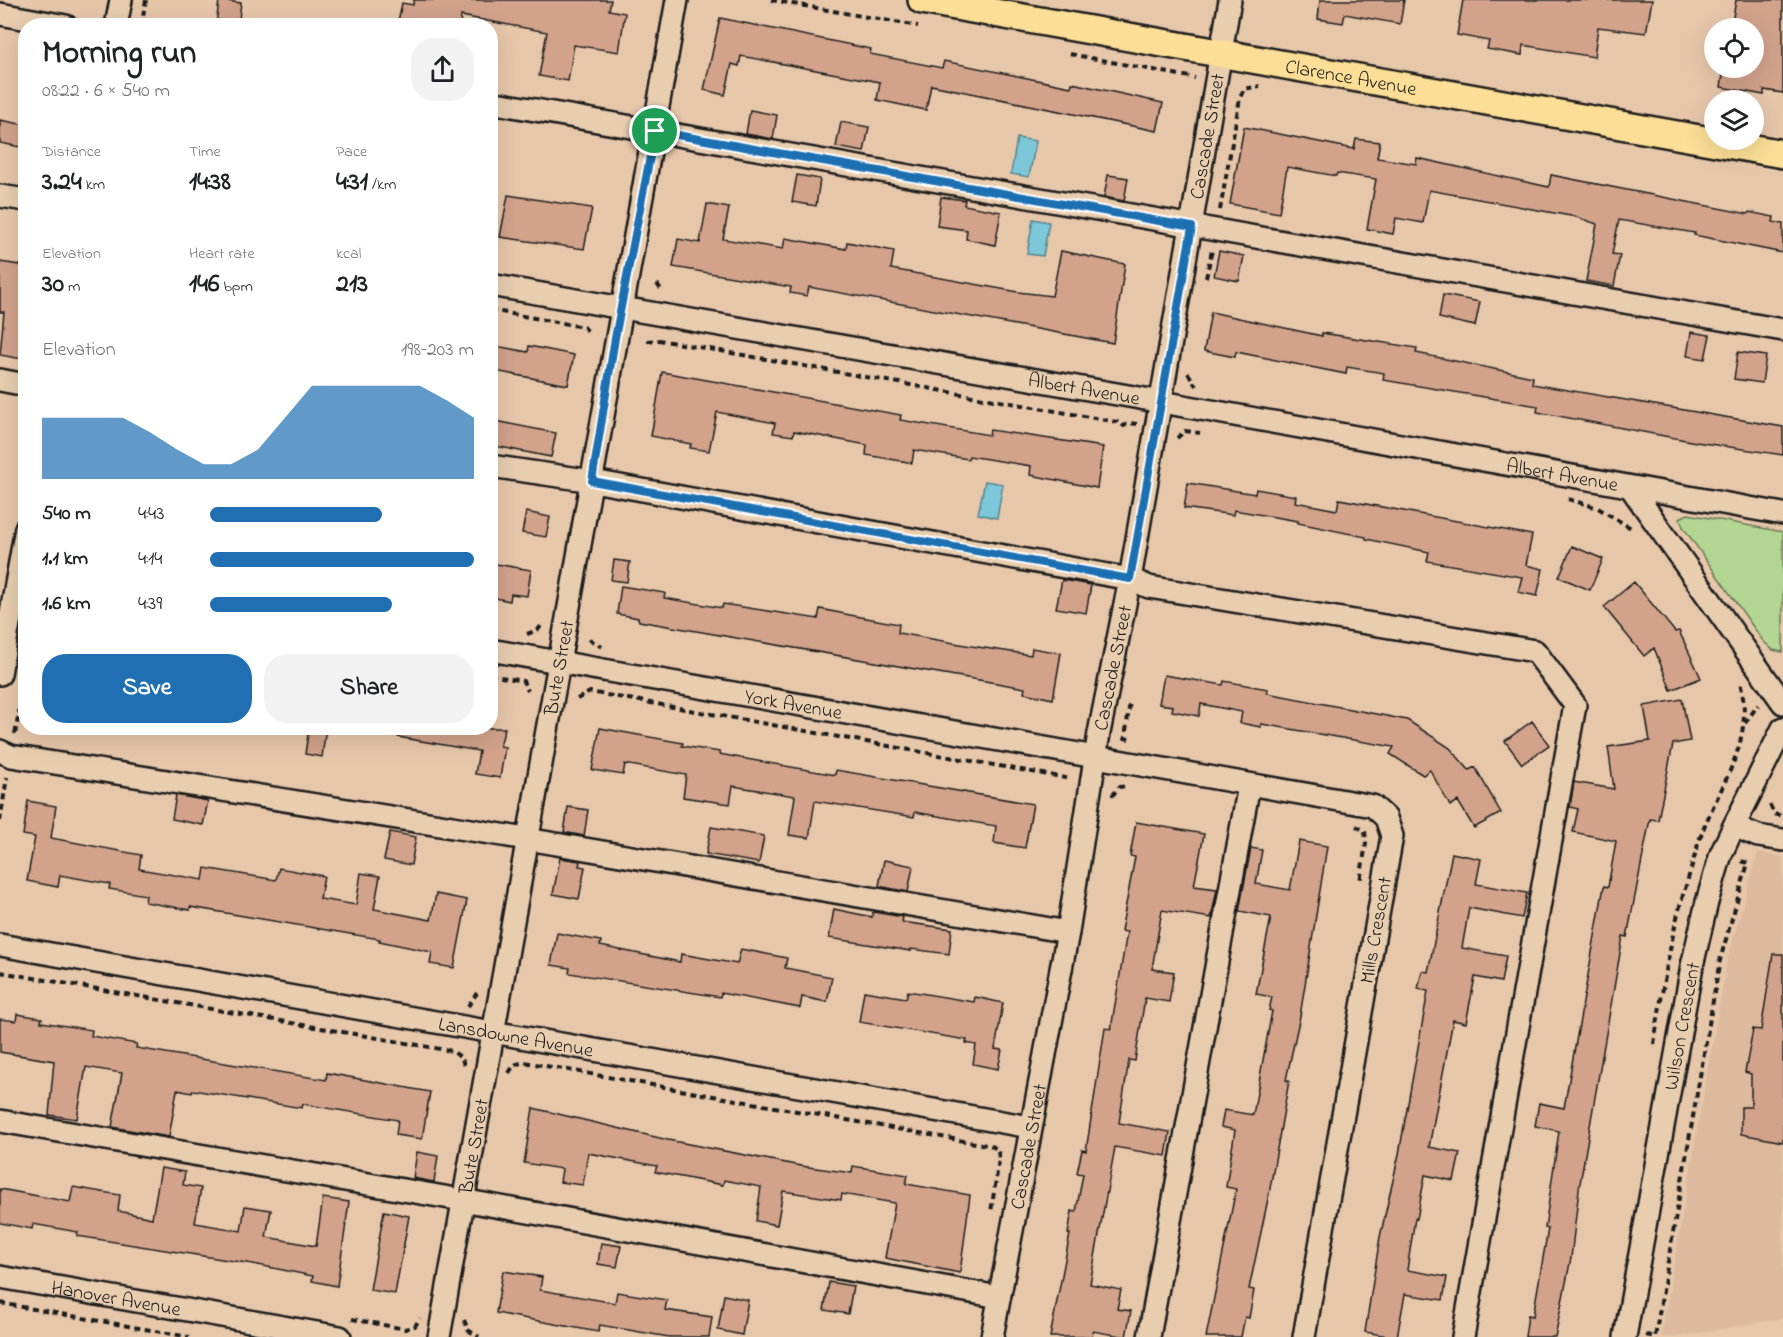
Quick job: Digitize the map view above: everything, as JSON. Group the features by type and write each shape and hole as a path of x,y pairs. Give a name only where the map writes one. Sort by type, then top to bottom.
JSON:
{"main road":[{"name":"Clarence Avenue","path":"922,0 1783,154"}],"street":[{"path":"118,18 121,0"},
{"name":"Bute Street","path":"439,1337 677,0"},
{"name":"Cascade Street","path":"992,1337 1068,932 1095,758 1162,402 1230,0"},
{"path":"0,14 22,18"},
{"path":"498,103 1783,330"},
{"path":"0,196 18,199"},
{"name":"Albert Avenue","path":"498,286 1162,402 1783,514"},
{"path":"0,380 18,383"},
{"path":"498,467 592,481 1130,579 1149,587 1535,651 1575,705 1463,1337"},
{"path":"1631,488 1783,702"},
{"path":"0,674 15,565"},
{"name":"York Avenue","path":"498,651 1095,758"},
{"name":"Wilson Crescent","path":"1625,1335 1692,966 1722,854 1783,728"},
{"path":"0,750 11,756 527,839 1068,932"},
{"name":"Mills Crescent","path":"1095,758 1373,806 1386,818 1392,836 1304,1337"},
{"path":"1149,1337 1249,785"},
{"path":"1734,826 1758,836 1783,840"},
{"name":"Lansdowne Avenue","path":"0,945 1030,1127"},
{"path":"0,1121 462,1200 999,1297"},
{"name":"Hanover Avenue","path":"0,1277 344,1328"}],"path":[{"path":"143,18 146,0"},
{"path":"498,311 584,327 590,334"},
{"path":"647,341 659,340 1118,422 1124,426 1129,423 1156,428"},
{"path":"1174,440 1185,431 1202,433"},
{"path":"1557,497 1598,508 1629,526 1638,534"},
{"path":"498,676 523,681 528,691"},
{"path":"1625,1335 1655,1337 1720,960 1748,863 1699,846 1739,747 1745,724 1746,703 1740,680"},
{"path":"1132,689 1125,738 1133,741"},
{"path":"578,699 590,692 1091,783"},
{"path":"1773,798 1769,806 1774,814 1783,816"},
{"path":"0,972 452,1051 462,1058 465,1070"},
{"path":"458,1005 469,1006 478,993 480,982"},
{"path":"507,1076 514,1065 524,1062 992,1146 998,1150"},
{"path":"0,1303 189,1337"},
{"path":"344,1328 405,1329 415,1326 422,1307"},
{"path":"464,1319 468,1330 479,1337"}],"shaded area":[{"path":"1758,852 1783,857 1783,1318 1676,1337 1661,1337 1727,961"}],"green space":[{"path":"1688,514 1783,532 1783,652 1773,650 1763,641 1683,527 1680,518"}],"water":[{"path":"1017,138 1036,141 1029,177 1011,174"},
{"path":"1033,219 1049,222 1043,256 1027,254"},
{"path":"985,481 1003,484 997,518 978,514"}],"building":[{"path":"219,0 241,3 239,18 217,18"},
{"path":"414,0 611,0 609,10 625,13 619,52 574,45 568,81 539,76 547,32 498,23 498,18 461,16 461,18 399,18 402,3 413,5"},
{"path":"1320,0 1404,0 1400,24 1345,14 1343,23 1318,19"},
{"path":"1463,0 1652,0 1646,33 1598,27 1594,57 1523,45 1522,55 1487,49 1489,41 1457,35"},
{"path":"1736,0 1783,0 1783,93 1721,87 1722,78 1764,78 1764,18 1733,18"},
{"path":"720,18 871,49 870,54 942,68 944,61 1071,87 1072,83 1163,103 1157,131 931,85 926,110 877,100 880,82 741,56 739,66 732,64 725,95 704,90"},
{"path":"750,110 777,115 773,139 746,134"},
{"path":"0,120 18,123 18,146 0,143"},
{"path":"841,122 869,127 864,152 836,147"},
{"path":"1244,127 1354,149 1356,139 1380,142 1377,158 1416,164 1417,158 1549,187 1551,175 1748,214 1749,212 1774,217 1773,222 1783,224 1783,253 1694,235 1695,233 1619,220 1612,254 1620,255 1614,286 1586,281 1597,224 1576,217 1429,190 1423,223 1396,218 1393,234 1367,229 1376,179 1337,173 1336,176 1287,167 1279,213 1230,204"},
{"path":"797,175 820,179 816,206 792,202"},
{"path":"1108,175 1128,178 1124,201 1104,197"},
{"path":"508,195 592,208 584,249 500,237"},
{"path":"941,197 965,200 964,205 1001,212 995,245 966,239 967,230 937,226"},
{"path":"707,204 729,208 723,239 783,249 785,238 846,249 847,242 894,251 891,269 1018,292 1052,296 1061,251 1125,264 1113,343 809,287 807,296 790,293 791,287 673,267 678,239 700,243"},
{"path":"1219,251 1244,256 1239,281 1214,276"},
{"path":"0,262 18,265 18,358 0,355 4,312 0,312"},
{"path":"1443,295 1480,302 1475,326 1439,318"},
{"path":"1211,312 1322,336 1322,333 1417,348 1416,353 1533,377 1532,384 1783,427 1783,455 1696,442 1537,412 1538,406 1383,380 1384,373 1347,367 1346,374 1236,352 1235,357 1204,351"},
{"path":"1691,332 1710,335 1705,359 1687,356"},
{"path":"498,346 528,352 529,346 574,355 568,385 498,372"},
{"path":"1738,352 1766,356 1762,383 1734,379"},
{"path":"662,372 901,415 900,420 989,435 990,430 1103,447 1097,488 1030,475 1031,466 969,456 968,459 914,450 912,463 866,455 867,445 794,431 793,436 773,433 775,423 717,412 709,451 690,448 691,444 651,436"},
{"path":"498,422 556,433 551,457 498,447"},
{"path":"1188,483 1255,494 1256,489 1296,496 1295,502 1337,510 1339,499 1532,535 1526,565 1543,569 1537,596 1518,592 1522,577 1427,561 1429,552 1298,523 1298,521 1234,510 1233,515 1184,508"},
{"path":"526,512 550,517 546,537 522,533"},
{"path":"1572,546 1603,559 1590,590 1559,577"},
{"path":"614,560 630,562 627,582 611,580"},
{"path":"498,564 531,570 527,596 511,594 510,601 498,599"},
{"path":"1062,580 1091,585 1086,613 1056,608"},
{"path":"1634,582 1675,632 1679,631 1701,678 1671,690 1654,648 1644,656 1604,607"},
{"path":"621,586 665,593 664,598 722,608 723,604 818,619 820,609 899,624 898,633 1031,655 1032,648 1061,653 1053,699 1024,693 1025,688 639,621 638,618 617,614"},
{"path":"1164,675 1223,685 1224,681 1268,689 1267,693 1407,720 1450,748 1469,770 1475,767 1501,813 1474,828 1458,801 1450,806 1430,770 1423,775 1390,754 1394,747 1261,724 1261,727 1240,723 1242,712 1201,704 1199,716 1172,711 1173,706 1159,704"},
{"path":"1682,699 1690,741 1673,744 1658,820 1650,819 1627,937 1623,936 1579,1189 1571,1258 1555,1337 1525,1337 1528,1315 1533,1316 1548,1229 1545,1228 1559,1131 1535,1126 1539,1103 1564,1108 1604,886 1608,887 1616,841 1573,832 1578,809 1570,807 1574,782 1614,789 1608,747 1650,741 1644,706"},
{"path":"1532,721 1549,745 1522,764 1505,741"},
{"path":"498,728 505,728 500,746 505,747 500,778 475,774 479,751 398,737 398,735 498,735"},
{"path":"600,728 683,743 682,746 720,752 719,754 835,775 836,770 1033,804 1025,848 994,843 996,826 915,812 914,817 815,801 809,838 789,835 795,796 733,786 730,804 683,797 686,775 625,764 623,775 592,770"},
{"path":"308,735 325,735 322,757 305,754"},
{"path":"176,795 208,801 203,825 172,819"},
{"path":"28,801 56,806 51,838 141,855 139,869 203,880 205,868 276,880 279,868 324,876 320,899 356,905 361,873 380,876 374,909 431,920 436,894 467,900 454,968 430,964 432,952 379,941 380,939 190,907 190,910 145,902 146,895 109,889 110,884 60,875 58,887 27,881 35,837 23,835"},
{"path":"568,807 588,810 584,836 564,832"},
{"path":"1136,822 1204,834 1194,886 1217,889 1211,918 1162,910 1152,969 1174,972 1169,1002 1145,998 1135,1061 1129,1060 1119,1123 1170,1132 1166,1156 1115,1147 1090,1284 1121,1290 1117,1309 1131,1311 1126,1337 1093,1331 1092,1337 1050,1337 1070,1234 1068,1234 1072,1211 1076,1212 1083,1174 1077,1173 1082,1150 1086,1151 1105,1028 1111,1029 1127,932 1121,931 1135,857 1130,856"},
{"path":"711,827 764,836 759,863 706,854"},
{"path":"390,832 416,837 411,865 384,860"},
{"path":"1299,841 1327,846 1300,1016 1286,1080 1289,1081 1249,1289 1254,1290 1249,1318 1245,1317 1241,1337 1206,1337 1236,1189 1226,1187 1235,1130 1221,1127 1224,1110 1253,1115 1272,1011 1269,1010 1272,997 1256,994 1271,917 1239,911 1251,848 1262,850 1256,884 1290,890"},
{"path":"1452,853 1481,859 1476,884 1527,893 1522,918 1469,908 1462,948 1506,956 1501,982 1475,977 1466,1023 1453,1020 1429,1147 1460,1153 1454,1181 1425,1175 1417,1219 1415,1218 1407,1270 1447,1277 1443,1300 1405,1294 1397,1337 1393,1337 1365,1332 1380,1237 1399,1154 1428,991 1418,989 1422,971 1428,972"},
{"path":"560,858 580,861 579,866 585,867 579,899 553,894"},
{"path":"884,860 913,866 908,892 879,886"},
{"path":"834,909 872,917 873,912 903,917 902,922 952,929 949,954 911,949 911,951 829,938"},
{"path":"557,933 601,941 600,946 680,962 681,954 737,964 741,949 787,958 785,968 832,977 827,1002 802,997 800,1008 721,993 720,997 569,973 570,968 551,965"},
{"path":"1773,954 1783,954 1783,1142 1741,1134 1741,1107 1751,1107 1751,1074 1745,1072 1753,1029 1761,1030"},
{"path":"864,991 906,998 908,991 974,1002 975,997 1003,1003 995,1049 1002,1050 998,1069 973,1064 976,1045 966,1043 967,1040 859,1022"},
{"path":"17,1014 42,1018 41,1022 92,1030 91,1036 137,1044 136,1048 326,1080 327,1073 430,1092 422,1139 396,1135 398,1120 303,1104 302,1108 193,1090 192,1093 177,1090 169,1137 112,1127 122,1073 86,1067 77,1119 49,1115 54,1061 0,1052 0,1019 16,1021"},
{"path":"533,1108 668,1140 801,1166 852,1173 853,1166 908,1175 906,1184 970,1195 960,1273 885,1258 895,1203 842,1194 841,1200 783,1191 777,1225 756,1221 761,1187 724,1180 723,1185 655,1172 657,1166 588,1153 583,1185 560,1182 562,1169 524,1163"},
{"path":"417,1152 438,1156 434,1182 413,1178"},
{"path":"161,1168 185,1172 183,1185 201,1188 195,1223 241,1231 245,1206 271,1210 266,1237 316,1246 323,1198 349,1202 337,1286 312,1281 313,1276 253,1264 77,1236 78,1232 33,1224 32,1229 0,1223 0,1189 70,1202 73,1187 120,1195 118,1211 152,1218"},
{"path":"384,1211 409,1216 395,1294 370,1290"},
{"path":"601,1243 621,1246 617,1267 598,1264"},
{"path":"503,1271 542,1277 540,1290 615,1303 617,1292 667,1300 665,1310 712,1317 709,1337 669,1337 600,1325 598,1332 496,1313"},
{"path":"829,1282 853,1286 848,1314 824,1310"},
{"path":"724,1295 748,1300 742,1335 718,1330"}],"route":[{"path":"655,131 1192,227 1130,579 592,481 615,338 655,131"}]}
